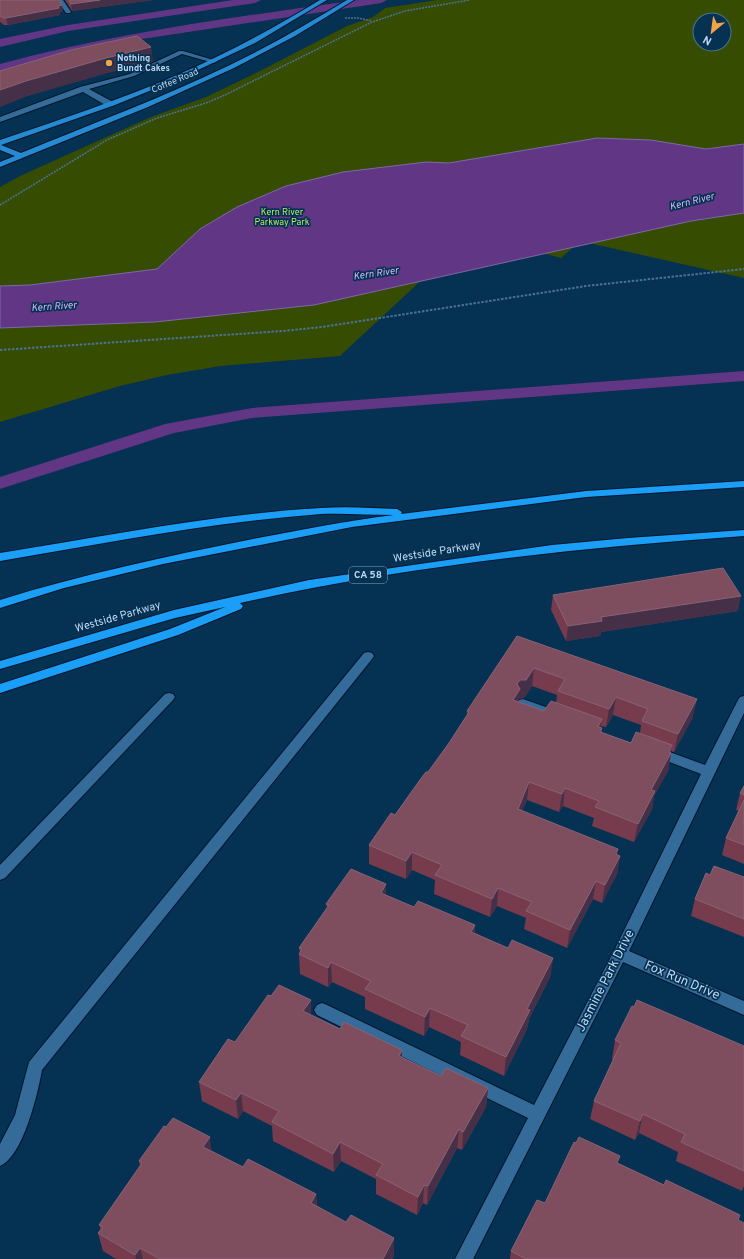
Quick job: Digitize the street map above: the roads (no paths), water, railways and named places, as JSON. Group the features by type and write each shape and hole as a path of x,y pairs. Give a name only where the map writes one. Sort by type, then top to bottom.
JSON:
{"highway":[{"path":"0,604 61,585 178,557 352,524 586,494 744,484"},
{"path":"0,557 171,529 243,519 322,511 442,513"},
{"name":"Westside Parkway","path":"0,665 174,614 309,584 559,548 628,541 744,534"},
{"path":"0,689 174,632 262,596 309,584"}],"main road":[{"name":"Coffee Road","path":"0,143 110,104 179,77 214,61 290,21 324,0"},
{"name":"Coffee Road","path":"0,165 195,84 305,28 351,0"},
{"path":"214,61 225,63 234,60 288,32 305,28"},
{"path":"73,135 76,128 107,114 113,108 110,104"},
{"path":"0,147 21,156"}],"street":[{"path":"60,0 68,12"},
{"path":"0,120 83,89 132,74 168,60 181,52 214,61"},
{"path":"83,89 110,104"},
{"path":"0,1158 14,1136 29,1101 35,1067 368,656"},
{"path":"0,874 169,697"},
{"name":"Jasmine Park Drive","path":"464,1259 620,954 744,700"},
{"path":"523,703 568,720"},
{"path":"642,747 709,772"},
{"name":"Fox Run Drive","path":"620,954 744,1008"},
{"path":"322,1010 538,1114"}],"water":[{"name":"Kern River","path":"597,138 651,140 706,149 744,144 744,213 691,221 314,305 155,322 0,328 0,286 30,285 157,269 200,229 237,207 286,186 343,172 426,162 449,163"}],"waterway":[{"path":"0,43 68,28 255,0"},
{"path":"0,68 94,44 142,35 381,0"},
{"path":"0,483 171,428 252,413 744,376"}],"place":[{"name":"Nothing Bundt Cakes","path":"109,63"}],"park label":[{"name":"Kern River Parkway Park","path":"282,218"}]}
